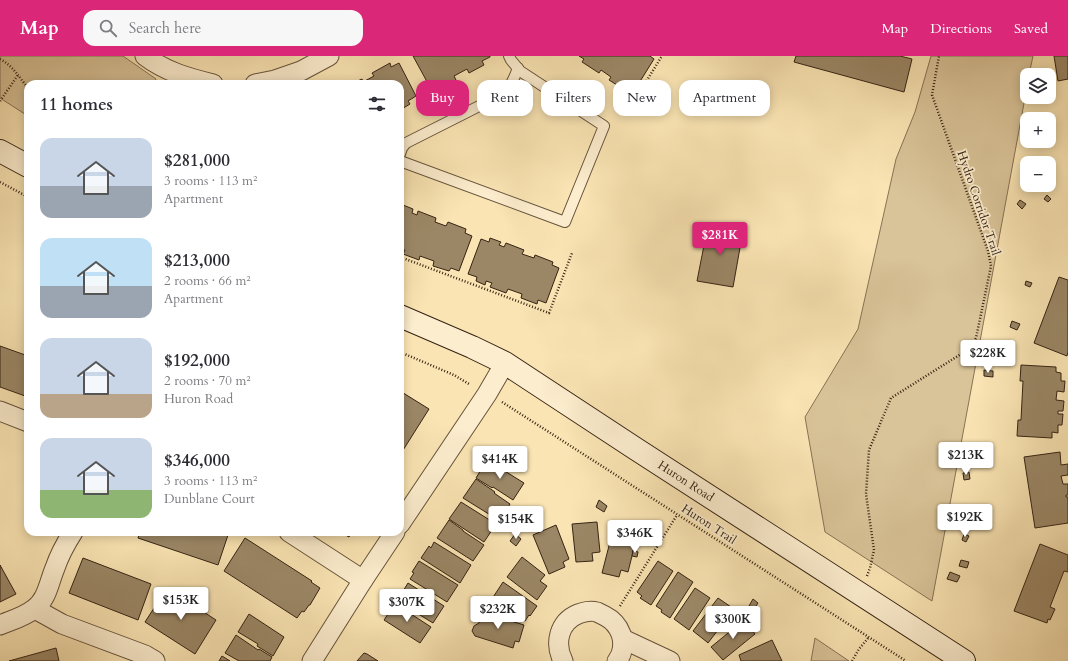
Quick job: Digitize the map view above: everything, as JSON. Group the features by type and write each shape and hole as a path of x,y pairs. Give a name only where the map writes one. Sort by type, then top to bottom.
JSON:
{"main road":[{"path":"0,151 24,164"},
{"name":"Huron Road","path":"404,318 505,363 964,661"}],"street":[{"path":"145,56 164,68 197,80"},
{"path":"275,80 296,79 301,71 329,56"},
{"path":"404,518 487,394 505,363"},
{"path":"0,411 24,420"},
{"path":"0,624 20,617 35,609 46,595 55,567 70,536"},
{"path":"294,536 363,580"},
{"path":"312,661 392,536"},
{"path":"35,609 62,624 145,655 155,661"},
{"path":"563,661 558,648 559,637 564,625 572,617 586,612 597,612 612,620 619,628 623,639 623,648 618,661"},
{"path":"623,639 670,661"}],"lane":[{"path":"404,162 565,222 604,126 518,68 508,56"},
{"path":"404,146 406,143 505,92 513,80 518,68"}],"path":[{"path":"647,80 662,56"},
{"name":"Hydro Corridor Trail","path":"861,595 874,550 866,494 869,450 891,398 969,349 976,338 991,266 985,244 932,95 939,56"},
{"path":"0,59 10,65 24,83"},
{"path":"0,102 18,75"},
{"path":"0,182 24,196"},
{"path":"404,259 549,313 572,253"},
{"path":"404,354 469,384"},
{"name":"Huron Trail","path":"502,402 906,661"},
{"path":"612,620 678,515"},
{"path":"852,661 868,637"}],"shaded area":[{"path":"0,56 123,56 156,79 24,80 24,113 0,98"},
{"path":"931,56 1033,56 1030,68 1020,68 1020,104 1024,104 1022,112 1020,112 1020,125 932,601 825,532 805,417 858,329 896,159 915,112"},
{"path":"815,638 849,661 811,661"}],"building":[{"path":"413,56 490,56 482,61 484,65 469,73 467,69 454,76 456,80 426,80"},
{"path":"579,56 650,56 654,59 641,80 613,80 613,82 609,80 611,77 601,70 599,73 582,62 584,59"},
{"path":"796,56 900,56 912,59 904,92 794,62"},
{"path":"1054,56 1068,56 1068,79 1058,81"},
{"path":"390,63 391,67 399,63 416,96 408,101 410,104 404,108 404,80 367,80 374,76 372,73"},
{"path":"1047,195 1051,199 1048,202 1044,199"},
{"path":"1020,200 1026,204 1022,209 1017,204"},
{"path":"404,205 413,209 412,213 417,215 418,211 436,218 435,222 446,226 448,222 466,229 465,233 472,236 459,271 451,268 449,271 433,266 434,261 420,256 419,260 404,254"},
{"path":"708,225 743,231 733,287 697,281"},
{"path":"490,238 501,242 499,245 504,247 506,243 524,250 522,254 534,258 535,255 553,262 552,265 559,268 546,303 538,300 537,304 521,298 522,294 508,289 506,293 490,287 492,283 486,281 485,285 476,281 477,277 468,274 481,239 489,242"},
{"path":"1059,277 1068,280 1067,356 1034,343"},
{"path":"1026,281 1032,283 1030,287 1025,285"},
{"path":"1012,321 1020,324 1017,330 1010,327"},
{"path":"0,346 24,355 24,396 0,387"},
{"path":"1021,365 1056,367 1056,372 1061,373 1061,381 1065,381 1064,392 1057,391 1056,400 1064,401 1063,411 1058,411 1058,414 1063,414 1062,425 1058,425 1058,433 1052,432 1052,438 1017,436 1018,420 1021,420 1023,381 1020,381"},
{"path":"984,370 993,371 993,377 984,376"},
{"path":"404,393 429,409 404,449"},
{"path":"1060,452 1061,465 1068,464 1068,475 1061,476 1063,484 1068,484 1068,495 1066,495 1066,497 1068,497 1068,523 1035,528 1024,457"},
{"path":"487,460 524,483 513,500 476,478"},
{"path":"969,472 970,479 964,480 963,473"},
{"path":"476,479 510,504 500,521 463,498"},
{"path":"599,500 607,506 604,512 596,507"},
{"path":"461,502 496,524 484,542 449,519"},
{"path":"967,511 969,522 959,524 957,513"},
{"path":"449,520 484,545 473,561 437,538"},
{"path":"984,521 985,526 980,527 979,522"},
{"path":"597,522 600,552 592,553 593,561 576,562 572,524"},
{"path":"556,525 569,559 563,562 565,567 549,574 533,535"},
{"path":"515,534 521,539 516,546 510,541"},
{"path":"964,534 969,536 966,542 962,540"},
{"path":"139,536 228,536 218,565 138,538"},
{"path":"245,538 312,581 311,582 320,588 310,605 304,612 302,611 297,618 224,571"},
{"path":"611,538 635,544 628,572 621,570 619,577 602,573"},
{"path":"434,542 471,565 460,583 421,558 429,546 431,548"},
{"path":"1040,544 1068,555 1068,572 1064,571 1050,607 1055,609 1047,623 1014,611"},
{"path":"633,550 638,552 637,557 632,556"},
{"path":"522,557 545,575 540,581 547,586 537,600 507,577"},
{"path":"83,558 151,584 138,620 69,593"},
{"path":"961,560 969,562 967,568 959,566"},
{"path":"419,561 458,585 447,602 410,579 414,573 412,572"},
{"path":"658,561 673,571 651,605 640,598 642,596 637,592"},
{"path":"0,565 16,594 0,602"},
{"path":"678,572 693,582 670,618 661,612 662,610 656,606"},
{"path":"950,572 960,576 957,582 947,579"},
{"path":"503,582 537,606 525,621 518,616 516,619 506,612 504,615 488,605"},
{"path":"408,583 444,606 433,623 397,601"},
{"path":"167,588 216,620 195,654 145,622"},
{"path":"695,588 710,598 689,630 674,619"},
{"path":"718,598 734,609 708,643 693,631"},
{"path":"753,599 758,603 754,609 749,606"},
{"path":"394,602 431,627 420,643 384,620"},
{"path":"482,612 524,625 519,642 515,641 513,648 475,636 472,631 474,626 479,623"},
{"path":"249,614 284,637 273,656 257,646 258,644 238,632"},
{"path":"744,620 755,634 723,660 711,647"},
{"path":"236,635 258,650 259,649 272,657 270,661 239,661 225,653"},
{"path":"772,640 782,661 741,661 739,655"},
{"path":"56,648 59,661 9,661"},
{"path":"364,653 367,654 378,661 357,661"},
{"path":"222,656 230,661 219,661"}]}
